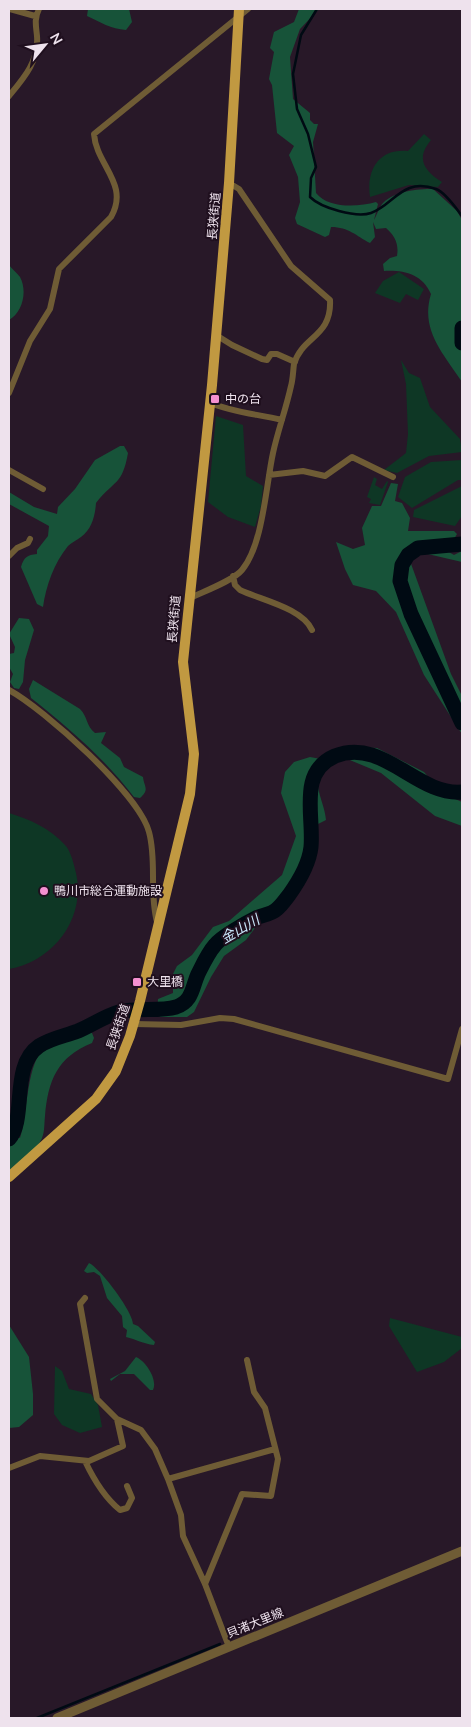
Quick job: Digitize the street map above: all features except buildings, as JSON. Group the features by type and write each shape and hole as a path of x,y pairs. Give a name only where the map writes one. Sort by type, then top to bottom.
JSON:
{"main road":[{"name":"長狭街道","path":"9,1177 101,1093 116,1071 140,1001 190,794 193,768 193,738 183,670 188,598 211,403 242,11"}],"street":[{"path":"10,9 35,16"},
{"path":"9,96 25,77 33,63 37,49 35,16 38,9"},
{"path":"9,393 30,341 50,309 59,269 111,217 117,206 117,190 100,154 94,134 242,11"},
{"path":"188,598 242,570 261,527 269,475 292,384 295,362 302,350 329,319 330,300 291,266 239,189 229,183"},
{"path":"216,335 262,359 267,360 271,354 277,354 295,362"},
{"path":"211,403 230,411 262,414 282,420"},
{"path":"269,475 303,471 325,476 352,457 392,477"},
{"path":"9,470 42,489"},
{"path":"9,556 17,548 28,543 30,539"},
{"path":"232,576 235,586 240,590 286,608 306,621 312,630"},
{"path":"9,690 22,697 56,724 117,783 139,809 150,835 151,889 158,925"},
{"path":"134,1023 181,1025 220,1018 234,1019 448,1079 462,1029"},
{"path":"85,1298 80,1304 97,1398 117,1419 141,1430 155,1449 181,1515 183,1536 205,1584 229,1647"},
{"path":"205,1584 242,1494 271,1496 278,1459 265,1408 254,1392 247,1360"},
{"path":"9,1468 40,1456 84,1461 123,1446 117,1419"},
{"path":"168,1479 275,1449"},
{"path":"84,1461 93,1478 113,1505 120,1510 127,1508 132,1498 127,1486"},
{"name":"貝渚大里線","path":"57,1718 462,1551"}],"green space":[{"path":"88,9 129,9 132,22 126,30 115,28 87,16"},
{"path":"299,9 319,9 300,29 290,57 293,99 310,113 310,120 314,124 318,124 313,142 316,193 328,202 336,204 353,206 376,202 378,204 374,220 382,205 388,199 400,193 413,190 433,189 457,211 462,220 462,382 435,341 429,319 428,307 431,294 427,287 412,275 399,271 384,271 383,264 390,258 397,256 396,240 386,228 376,229 373,222 375,237 370,243 352,232 337,227 331,227 329,235 325,237 297,224 295,218 300,202 298,177 289,155 294,146 277,133 272,85 269,79 274,52 270,48 274,32 294,22"},
{"path":"424,134 431,140 424,152 424,163 430,173 442,182 438,187 409,185 370,197 370,178 382,157 389,153 408,151"},
{"path":"9,265 20,277 23,295 20,307 14,317 9,320"},
{"path":"399,272 424,289 418,300 406,294 400,303 375,293 383,281"},
{"path":"401,360 409,373 420,378 430,407 460,439 462,452 429,456 397,473 384,470 406,453 408,434 406,384"},
{"path":"216,416 243,425 246,476 263,486 261,506 255,527 228,517 208,502"},
{"path":"120,446 124,446 128,453 126,464 120,477 96,503 94,517 88,530 68,546 59,560 46,591 43,607 37,604 21,567 26,557 37,554 37,550 48,536 49,526 9,504 9,492 34,507 57,514 58,507 75,489 95,460"},
{"path":"462,460 462,480 458,480 412,508 398,497 405,477 431,462"},
{"path":"374,477 377,479 375,485 382,489 388,482 380,505 369,503 371,499 367,497"},
{"path":"391,483 398,484 395,501 402,503 410,518 408,531 454,531 457,534 447,551 454,555 462,551 462,562 419,552 410,561 451,674 462,696 462,734 424,675 396,612 376,591 353,585 345,569 336,542 353,549 365,545 362,528 372,506 381,506"},
{"path":"462,486 462,516 455,526 413,517 414,510"},
{"path":"19,618 29,619 34,630 25,660 23,682 19,689 14,688 10,682 13,674 9,667 9,654 14,653 15,647 9,634"},
{"path":"33,680 80,709 95,733 106,732 101,743 120,758 124,767 143,777 146,790 140,798 134,797 86,744 31,698 29,689"},
{"path":"357,747 377,748 424,772 442,793 462,802 462,826 435,816 381,773 345,758"},
{"path":"310,757 321,759 318,787 326,820 316,825 310,865 301,888 285,908 274,917 264,911 257,910 261,920 246,940 224,956 211,977 194,1012 187,1017 160,1017 157,1013 158,999 173,993 173,974 177,966 192,955 213,927 229,921 282,875 296,836 281,793 285,772 294,762"},
{"name":"鴨川市総合運動施設","path":"9,813 39,825 65,845 73,862 78,890 76,906 71,921 53,947 40,957 9,969"},
{"path":"88,1031 92,1033 94,1038 92,1043 70,1055 56,1072 52,1081 46,1103 42,1139 30,1154 9,1171 9,1133 20,1138 31,1074 40,1053 52,1043 78,1036"},
{"path":"89,1263 101,1273 115,1291 128,1310 133,1324 138,1326 155,1342 154,1345 126,1337 127,1330 123,1327 122,1316 107,1298 100,1276 94,1272 87,1273 84,1271"},
{"path":"390,1318 462,1337 462,1348 444,1362 417,1372 389,1326"},
{"path":"9,1325 29,1357 33,1415 19,1427 9,1428"},
{"path":"136,1357 144,1362 150,1371 154,1381 153,1390 150,1390 134,1374 120,1374 111,1381 110,1379 125,1371"},
{"path":"55,1366 62,1371 69,1389 91,1394 98,1405 102,1427 80,1433 62,1425 54,1414"}],"waterway":[{"path":"317,9 301,35 293,74 297,109 308,134 316,167 311,178 310,197 322,205 339,211 365,214 379,209 407,189 424,186 443,193 462,216"},
{"name":"金山川","path":"462,328 462,343"},
{"name":"金山川","path":"462,544 418,548 408,555 402,565 400,581 411,614 462,723"},
{"name":"金山川","path":"9,1139 17,1119 25,1066 30,1055 39,1046 119,1012 169,1008 182,1004 189,997 198,974 218,942 234,930 279,908 293,890 308,860 311,847 310,796 312,783 316,772 323,763 335,756 352,752 369,754 430,785 446,791 462,792"},
{"path":"37,1718 220,1644"}],"place":[{"name":"中の台","path":"215,399"},
{"name":"鴨川市総合運動施設","path":"44,891"},
{"name":"大里橋","path":"137,982"}]}
